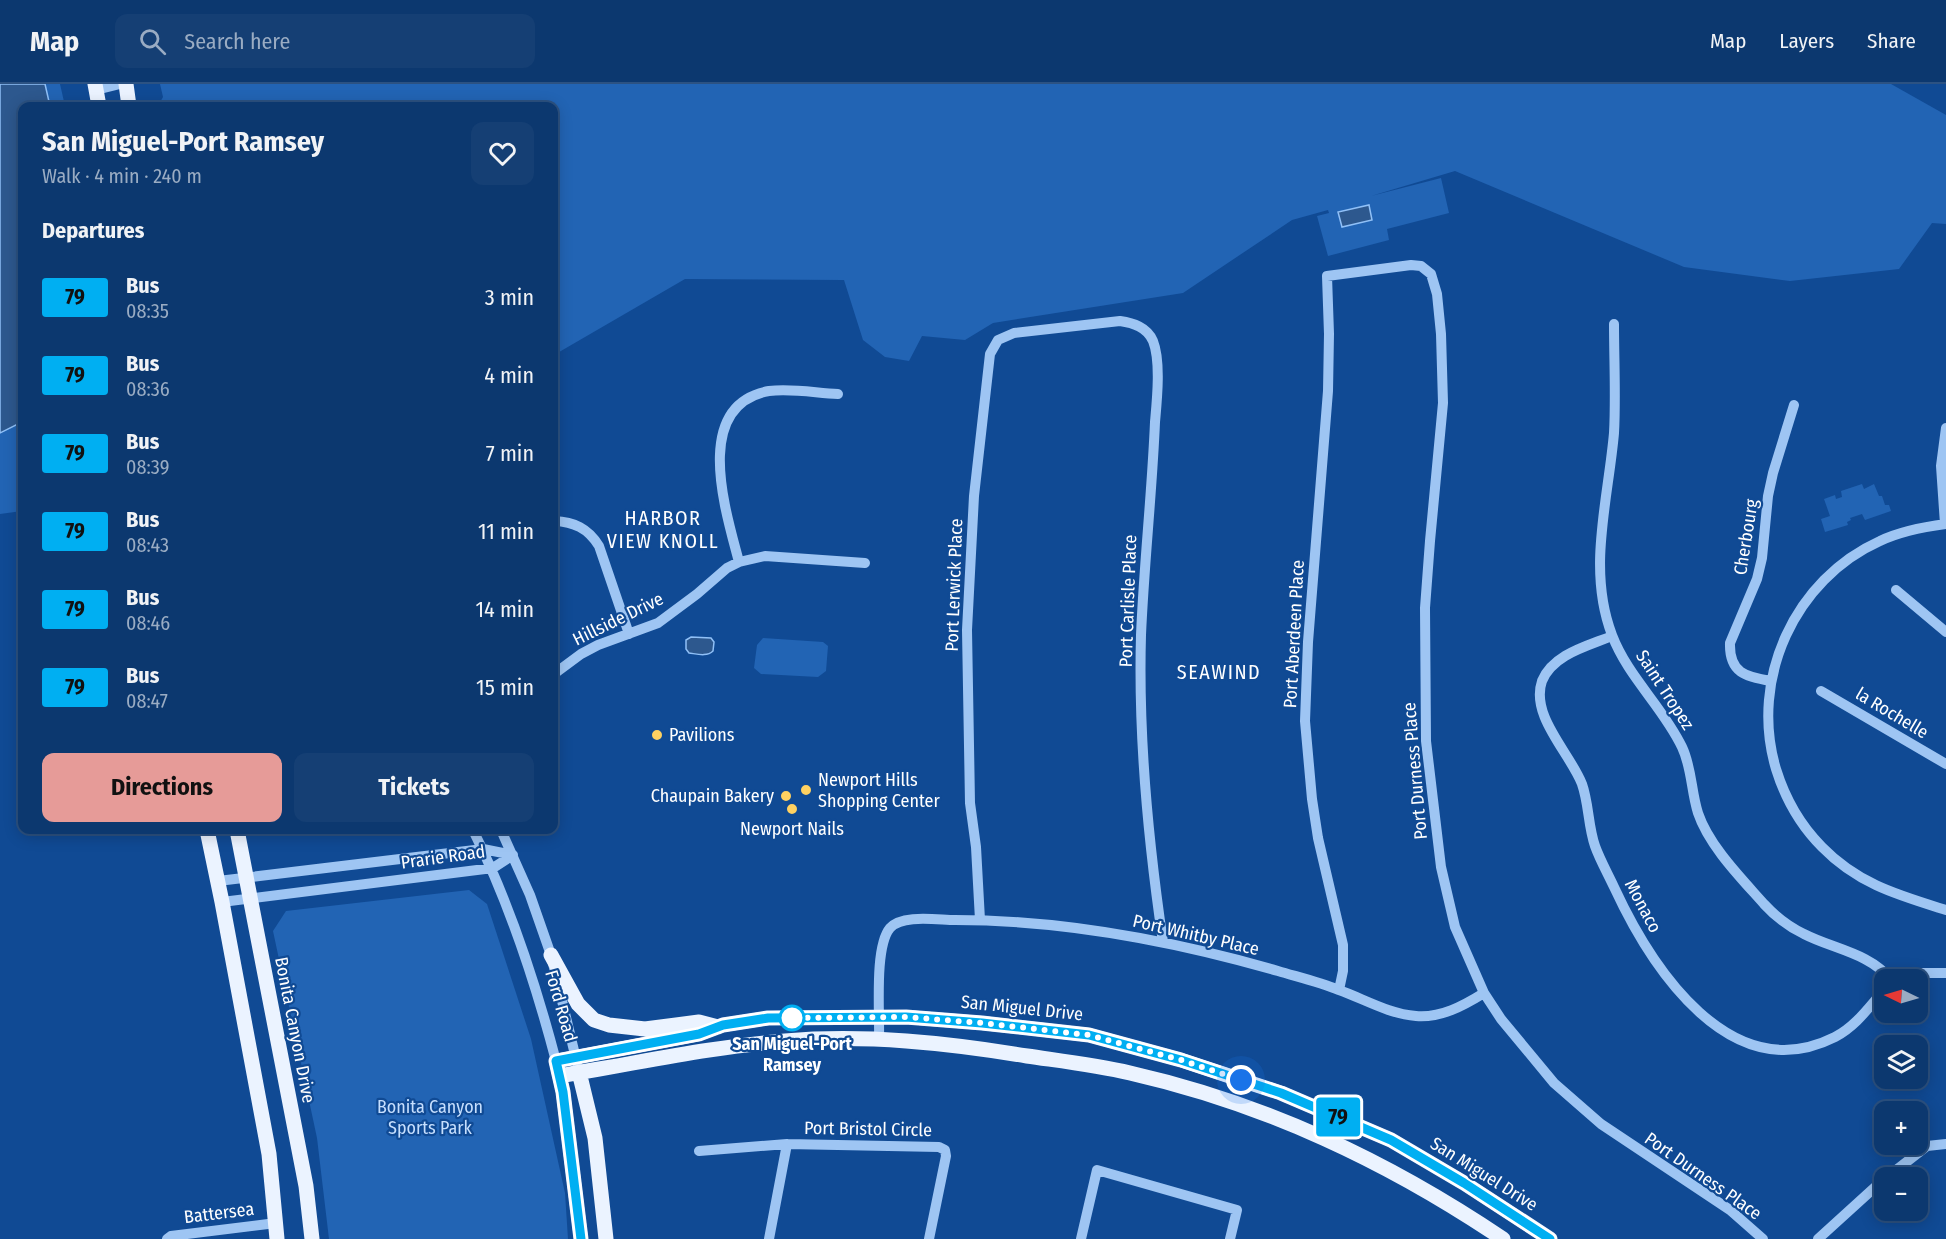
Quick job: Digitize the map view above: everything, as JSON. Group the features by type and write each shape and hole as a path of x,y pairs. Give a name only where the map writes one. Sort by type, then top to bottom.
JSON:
{"main road":[{"path":"126,84 128,102"},
{"path":"95,87 98,102"},
{"path":"208,834 269,1154 277,1231"},
{"name":"Bonita Canyon Drive","path":"238,834 306,1186 312,1239"},
{"path":"551,955 578,1004 594,1020 609,1025 645,1029 699,1022 718,1027"},
{"name":"San Miguel Drive","path":"560,1076 578,1065 718,1027 768,1018 880,1016 982,1023 1089,1035 1181,1060 1281,1093 1391,1140 1464,1183 1550,1239"},
{"name":"San Miguel Drive","path":"556,1061 578,1065 786,1040 879,1040 969,1046 1129,1072 1221,1098 1317,1134 1392,1171 1461,1211 1503,1239"},
{"name":"Ford Road","path":"556,1061 560,1076 581,1239"},
{"name":"Ford Road","path":"578,1065 595,1138 606,1239"}],"street":[{"path":"95,87 120,84"},
{"name":"Port Durness Place","path":"1326,276 1411,265 1422,266 1431,274 1437,294 1443,356 1443,403 1425,608 1426,741 1435,832 1449,909 1484,993 1501,1020 1532,1058 1554,1083 1586,1112 1623,1140 1730,1210 1763,1239"},
{"name":"Port Aberdeen Place","path":"1326,276 1328,391 1308,642 1305,721 1313,809 1342,945 1343,971 1339,990"},
{"name":"Port Carlisle Place","path":"1081,326 1120,321 1130,322 1143,328 1153,340 1156,362 1154,455 1142,625 1142,712 1144,785 1151,864 1163,942"},
{"name":"Saint Tropez","path":"1614,324 1613,436 1599,556 1599,583 1612,636 1625,661 1674,732 1683,749 1699,815 1716,847 1765,904 1788,926 1874,963 1880,969"},
{"name":"Port Lerwick Place","path":"980,920 976,847 970,803 967,630 974,496 990,354 998,340 1014,333 1081,326"},
{"path":"739,562 723,496 720,472 720,448 724,427 743,403 769,391 838,394"},
{"name":"Cherbourg","path":"1771,681 1751,678 1737,669 1730,652 1730,643 1757,579 1762,558 1768,496 1794,405"},
{"path":"1946,428 1941,466 1946,524 1918,528 1880,541 1862,550 1830,574 1816,588 1792,621 1780,648 1771,681 1768,707 1769,737 1782,786 1801,822 1820,845 1834,859 1867,882 1885,891 1946,910"},
{"path":"558,522 576,524 593,537 599,546 628,634"},
{"name":"Hillside Drive","path":"558,671 581,654 658,623 727,568 739,562 765,556 865,563"},
{"path":"1896,590 1946,632"},
{"name":"Monaco","path":"1612,636 1556,662 1542,682 1540,706 1544,718 1576,771 1582,786 1590,831 1623,907 1664,975 1697,1011 1716,1026 1737,1038 1770,1048 1804,1047 1837,1036 1864,1015 1874,1002"},
{"name":"la Rochelle","path":"1821,691 1946,764"},
{"name":"Ford Road","path":"475,834 493,868 523,945 556,1061"},
{"name":"Ford Road","path":"503,834 530,895 551,955 578,1065"},
{"name":"Prarie Road","path":"218,881 483,849 513,855"},
{"name":"Prarie Road","path":"222,902 493,868 513,855"},
{"name":"Port Whitby Place","path":"880,1016 880,957 883,938 891,926 907,920 980,920 1094,931 1163,942 1227,956 1339,990 1391,1010 1417,1016 1449,1011 1484,993"},
{"path":"1928,974 1946,973"},
{"path":"879,1040 880,1016"},
{"path":"769,1239 787,1144"},
{"name":"Port Bristol Circle","path":"699,1151 787,1144 939,1147 945,1150 944,1173 929,1239"},
{"path":"1899,1167 1927,1146 1946,1144"},
{"path":"1081,1239 1098,1170 1237,1210 1230,1239"},
{"path":"1818,1239 1874,1188"},
{"name":"Battersea","path":"167,1239 171,1236 277,1231"}],"green space":[{"path":"0,84 60,84 64,102 18,102 18,512 0,514"},
{"path":"160,84 1891,84 1946,115 1946,224 1932,223 1899,269 1790,281 1684,267 1455,171 1371,196 1441,178 1449,213 1387,229 1389,240 1328,256 1317,216 1329,213 1328,210 1292,220 1183,293 993,323 965,340 922,336 909,361 885,357 863,340 844,280 685,279 558,353 558,102 160,102 163,97"},
{"path":"1862,484 1864,489 1874,484 1879,496 1882,496 1885,505 1889,505 1891,511 1865,520 1862,514 1850,518 1848,525 1825,532 1821,519 1830,516 1824,499 1835,495 1836,499 1842,497 1841,491"},
{"path":"763,638 823,642 828,646 826,671 818,677 761,674 754,668 757,645"},
{"name":"Bonita Canyon Sports Park","path":"469,890 487,904 531,1039 565,1193 568,1239 329,1239 317,1138 273,931 286,911"}],"shaded area":[{"path":"0,84 45,84 49,102 18,102 18,424 0,433"},
{"path":"1369,205 1372,220 1342,227 1338,212"},
{"path":"691,637 711,638 714,642 713,651 705,655 689,653 686,649 686,640"}],"bus line":[{"name":"79","path":"581,1239 563,1092 556,1061 699,1034 723,1025 768,1018 880,1016 982,1023 1089,1035 1181,1060 1281,1093 1391,1140 1464,1183 1550,1239"}],"place":[{"name":"Pavilions","path":"657,735"},
{"name":"Newport Hills Shopping Center","path":"806,790"},
{"name":"Chaupain Bakery","path":"786,796"},
{"name":"Newport Nails","path":"792,809"},
{"name":"San Miguel-Port Ramsey","path":"792,1018"}],"district":[{"name":"HARBOR VIEW KNOLL","path":"663,530"},
{"name":"SEAWIND","path":"1219,672"}],"route":[{"path":"792,1018 789,1018 906,1017 1089,1035 1181,1060 1241,1080"}]}
